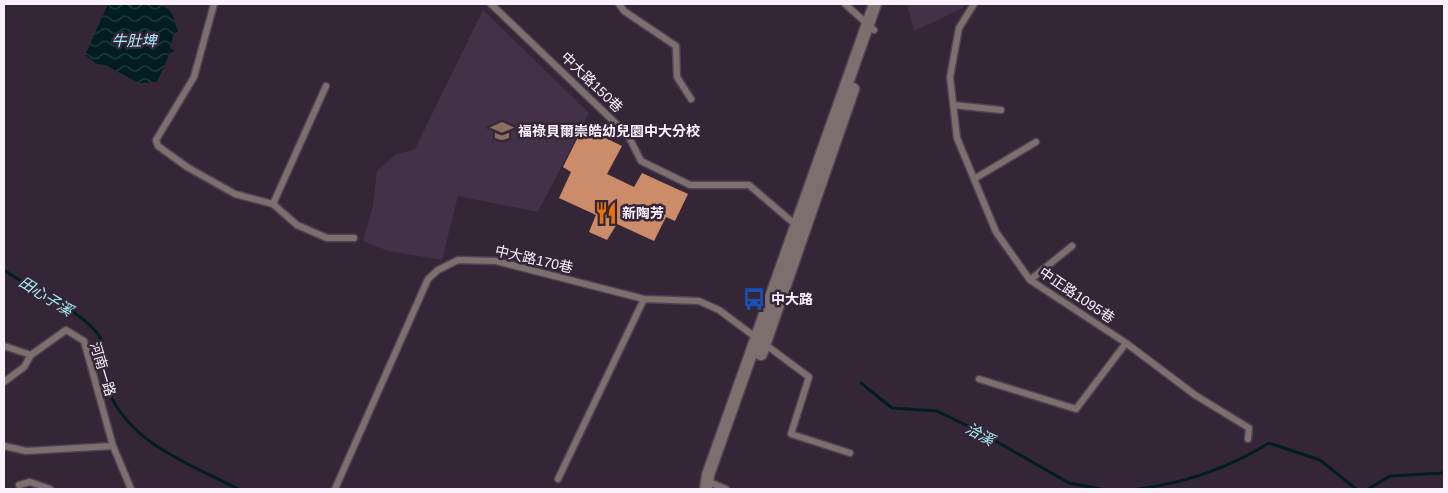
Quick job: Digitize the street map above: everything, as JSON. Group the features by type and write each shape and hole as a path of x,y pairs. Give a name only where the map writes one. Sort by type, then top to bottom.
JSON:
{"street":[{"path":"871,28 875,4"},
{"path":"707,486 708,475 761,340 871,28 884,4"}],"lane":[{"path":"214,4 194,77 156,140 158,146 187,167 235,194 273,204 297,225 327,238 354,238"},
{"name":"中大路150巷","path":"491,4 628,135 642,161 690,185 749,185 800,228"},
{"path":"619,4 624,11 676,46 677,77 691,100"},
{"path":"845,4 871,28"},
{"name":"中正路1095巷","path":"974,4 959,28 950,77 957,138 996,232 1030,280 1126,342 1195,395 1248,428 1248,439"},
{"path":"273,204 326,86"},
{"path":"953,105 1000,110"},
{"path":"974,179 1036,142"},
{"path":"1030,280 1072,246"},
{"name":"中大路170巷","path":"334,489 428,279 438,270 458,260 496,260 644,298 699,301 719,310 809,377 791,434 850,453"},
{"path":"558,479 644,298"},
{"name":"河南一路","path":"31,355 66,330 84,341 113,446 131,489"},
{"path":"979,379 1076,409 1126,342"},
{"path":"4,346 31,355 24,368 4,382"},
{"path":"4,446 26,451 113,446"},
{"path":"19,485 30,482 50,489"},
{"path":"707,486 726,489"}],"shaded area":[{"path":"907,4 966,4 963,8 914,31"},
{"name":"福祿貝爾崇皓幼兒園中大分校","path":"483,10 589,113 538,212 458,196 442,260 388,251 363,241 373,205 377,171 395,155 415,149"}],"water":[{"name":"牛肚埤","path":"108,4 159,5 172,13 179,33 174,33 170,48 175,51 170,53 157,82 139,83 105,65 97,64 85,55"}],"building":[{"path":"583,127 622,146 607,174 634,187 642,173 688,194 675,221 666,217 654,241 617,224 607,240 589,232 596,215 559,198 571,172 563,167"}],"waterway":[{"name":"田心子溪","path":"4,270 70,310 93,328 102,342 108,390 118,409 131,425 163,450 238,489"},
{"name":"洽溪","path":"861,383 892,408 937,411 978,431 1069,483 1101,489"},
{"name":"洽溪","path":"1138,489 1173,483 1206,473 1238,460 1269,443 1320,460 1356,489"},
{"name":"洽溪","path":"1368,489 1390,476 1444,473"}],"place":[{"name":"福祿貝爾崇皓幼兒園中大分校","path":"502,131"},
{"name":"新陶芳","path":"606,213"},
{"name":"中大路","path":"754,299"}]}
